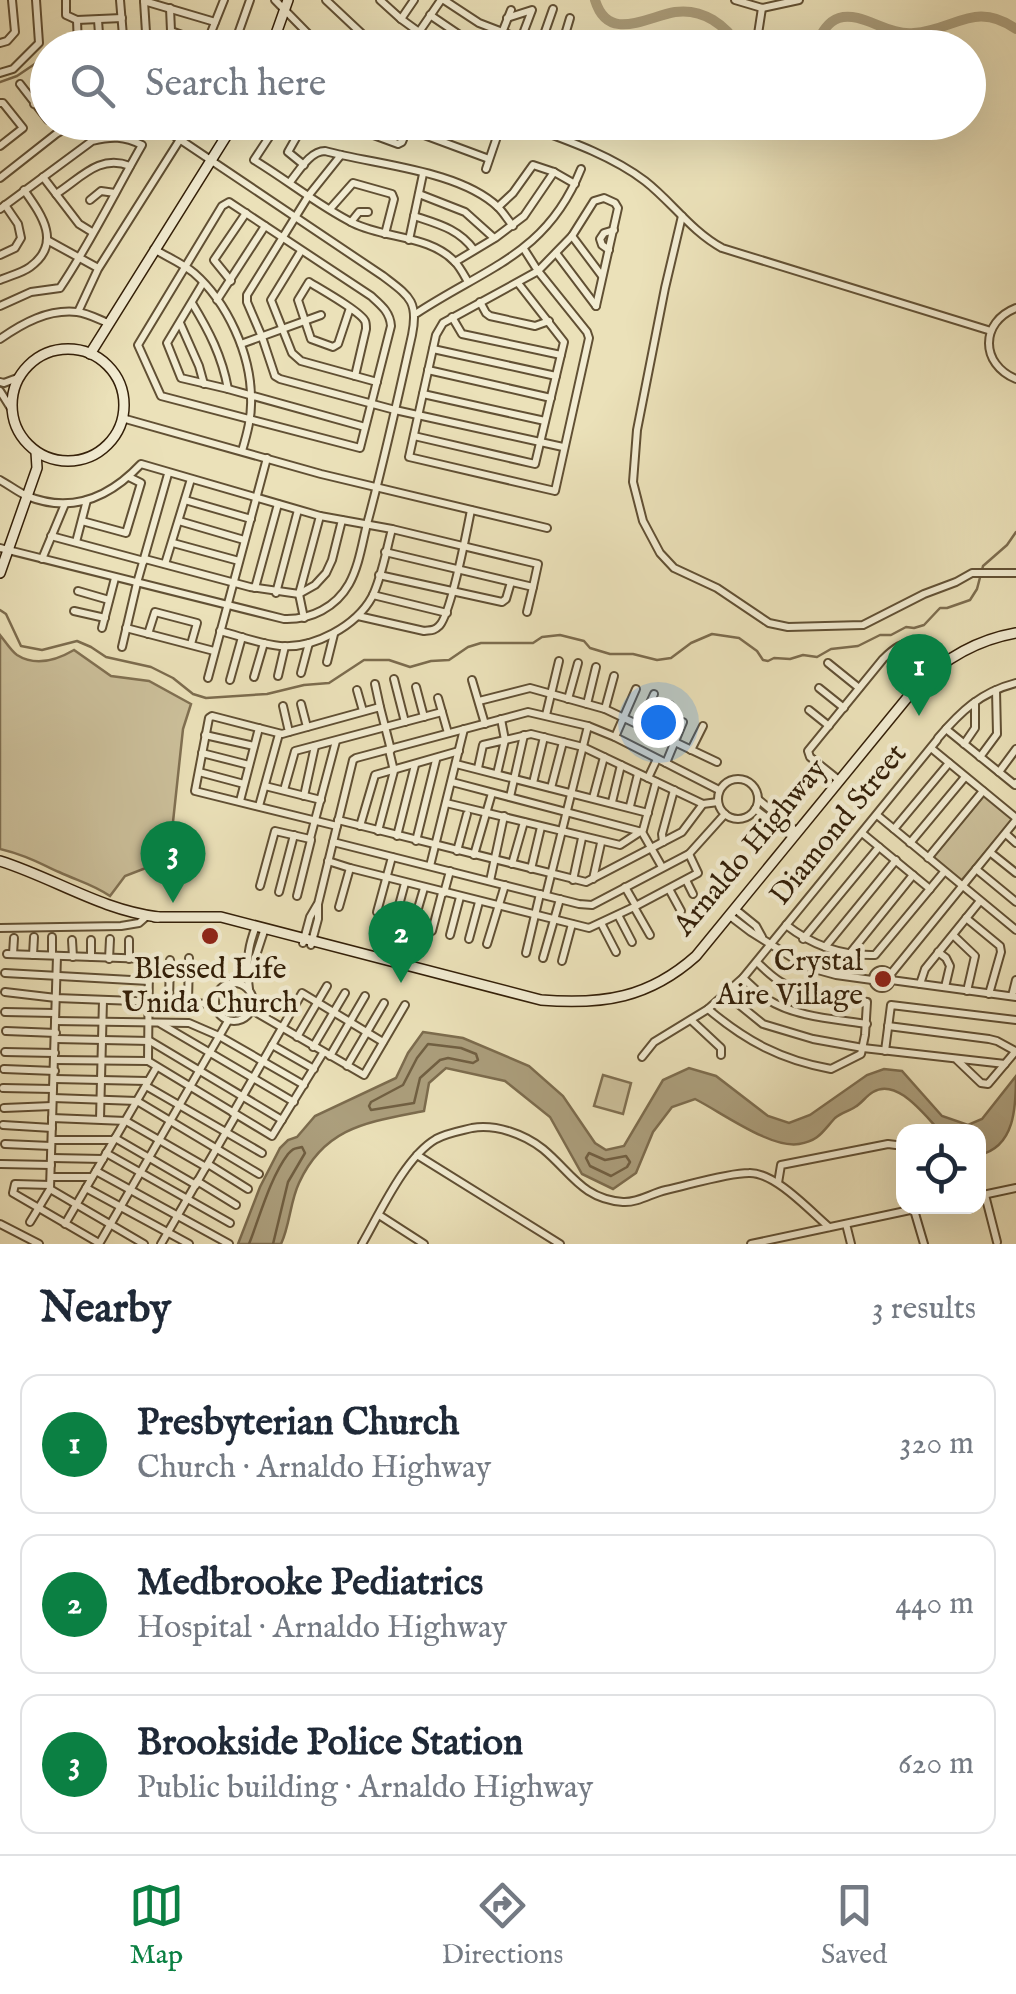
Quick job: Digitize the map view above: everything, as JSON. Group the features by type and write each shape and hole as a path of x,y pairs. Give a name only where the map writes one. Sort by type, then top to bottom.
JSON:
{"main road":[{"path":"277,30 286,4"},
{"path":"90,354 222,140"},
{"path":"67,350 90,354 115,376 123,398 122,418 114,437 94,454 78,460 53,460 36,452 20,434 12,410 15,387 35,360 45,354 67,350"},
{"path":"28,498 36,452"},
{"path":"0,573 4,550 41,470 53,460"},
{"name":"Arnaldo Highway","path":"0,861 102,904 151,917 220,922 260,930 542,1000 584,1002 621,998 680,970 712,939 936,668 984,641 1016,634"}],"street":[{"path":"0,43 15,32 12,0"},
{"path":"36,0 38,30"},
{"path":"66,0 66,15 77,20 122,18"},
{"path":"120,0 123,30"},
{"path":"212,30 224,0"},
{"path":"239,30 250,0"},
{"path":"275,0 286,4 307,30"},
{"path":"326,0 358,30"},
{"path":"401,19 414,0"},
{"path":"419,30 442,0 497,30"},
{"path":"735,0 765,5 799,0"},
{"path":"146,30 144,1 215,22"},
{"path":"385,2 417,30"},
{"path":"759,30 765,5"},
{"path":"170,8 172,30"},
{"path":"547,30 553,9"},
{"path":"503,30 509,14 532,10 524,30"},
{"path":"430,14 453,30"},
{"path":"566,30 570,18"},
{"path":"77,20 77,30"},
{"path":"98,20 99,30"},
{"path":"0,73 13,69 30,52"},
{"path":"20,84 30,98"},
{"path":"0,103 23,128 0,146"},
{"path":"0,178 48,140"},
{"path":"0,255 14,248 21,238 18,224 3,207 96,140"},
{"path":"0,306 32,292 60,288 142,145 133,140"},
{"path":"78,312 98,269 180,140"},
{"path":"4,550 271,618 304,618 330,605 350,584 416,312 404,293 383,276 183,140"},
{"path":"268,140 254,160 351,222 432,248 455,262 468,282"},
{"path":"295,140 288,152 304,165"},
{"path":"443,140 489,159"},
{"path":"486,169 496,140"},
{"path":"568,140 636,174 722,248 991,331"},
{"path":"290,182 319,150 467,187 498,208 513,226"},
{"path":"340,155 295,216 247,295 277,378 395,410 564,447"},
{"path":"56,194 105,162 130,166"},
{"path":"498,208 513,194 532,165 575,184"},
{"path":"416,312 524,249 560,212 581,169"},
{"path":"455,262 524,216 554,172"},
{"path":"409,240 424,174"},
{"path":"43,177 79,224 92,232"},
{"path":"330,210 353,183 392,194 386,234"},
{"path":"0,280 30,266 47,240 43,216 24,190"},
{"path":"90,200 101,191 114,193"},
{"path":"419,194 466,212 494,238"},
{"path":"524,249 538,271 588,335 555,491 408,457 439,328 452,317 538,271 572,236 594,201 608,199 616,205 596,306 556,253"},
{"path":"229,202 265,226 371,296 390,318 360,448 161,396 139,350 138,344 224,203 229,202"},
{"path":"351,222 359,212 368,212"},
{"path":"231,281 214,260 246,213"},
{"path":"414,216 456,232 474,250"},
{"path":"682,216 637,430 632,482 643,520 660,554 674,568 717,588 769,623 788,626 863,625 924,594 981,572 1016,573"},
{"path":"217,300 265,226"},
{"path":"572,236 602,276"},
{"path":"47,240 98,269"},
{"path":"154,249 204,283 240,344 252,396 242,451"},
{"path":"302,252 271,296 292,352 298,360 376,382"},
{"path":"371,296 383,276"},
{"path":"350,308 337,347 312,340 298,300 309,282 350,308 364,318 367,325 355,376"},
{"path":"204,283 167,342 181,378 366,427"},
{"path":"414,436 535,464 563,338 518,283"},
{"path":"191,302 216,345 228,388"},
{"path":"480,302 490,316 535,326 549,320"},
{"path":"1016,308 1002,315 991,331 989,343 997,366 1016,378"},
{"path":"0,339 34,318 78,312 108,323"},
{"path":"240,344 321,315"},
{"path":"452,317 462,334 561,355"},
{"path":"179,322 200,366 204,384"},
{"path":"433,348 556,376"},
{"path":"428,370 551,398"},
{"path":"0,382 20,377"},
{"path":"0,391 12,410"},
{"path":"423,394 545,421"},
{"path":"122,418 376,488 547,528"},
{"path":"208,678 267,458"},
{"path":"0,480 28,498 65,504 87,500 118,486 142,464 320,516 538,564 527,612"},
{"path":"122,647 168,474"},
{"path":"82,522 126,533 141,482 129,477"},
{"path":"166,564 191,479"},
{"path":"76,542 87,500"},
{"path":"185,500 250,519"},
{"path":"42,559 65,504"},
{"path":"255,588 278,504"},
{"path":"276,592 298,510"},
{"path":"357,615 428,631 441,624 471,510"},
{"path":"304,618 298,594 320,516"},
{"path":"51,536 255,588 298,594 326,573 342,520"},
{"path":"179,521 244,540"},
{"path":"220,630 285,646 309,643 334,633 357,615 373,595 392,530"},
{"path":"173,543 239,562"},
{"path":"386,552 533,587"},
{"path":"379,575 502,602 511,582"},
{"path":"102,628 115,578"},
{"path":"78,591 109,600"},
{"path":"373,595 446,613"},
{"path":"74,611 105,618"},
{"path":"148,634 155,612 197,623 191,644"},
{"path":"126,628 214,652"},
{"path":"327,662 334,633"},
{"path":"230,680 242,637"},
{"path":"254,677 264,643"},
{"path":"301,673 309,643"},
{"path":"840,780 808,754 883,659 902,643 916,645 936,668"},
{"path":"278,676 285,646"},
{"path":"546,716 559,661"},
{"path":"568,699 578,663"},
{"path":"828,663 859,688"},
{"path":"587,704 596,668"},
{"path":"605,709 614,676"},
{"path":"394,679 405,722"},
{"path":"472,680 485,724"},
{"name":"Diamond Street","path":"642,1057 654,1042 708,1009 743,978 962,710 996,689 1016,683"},
{"path":"376,684 394,771 378,832"},
{"path":"416,687 424,717"},
{"path":"479,702 526,688 551,694 605,709 718,762"},
{"path":"819,688 844,708"},
{"path":"615,738 636,689"},
{"path":"980,757 997,734 996,689"},
{"path":"357,690 364,711"},
{"path":"640,725 654,694"},
{"path":"438,698 448,733"},
{"path":"964,744 976,728 974,702"},
{"path":"301,704 307,727"},
{"path":"657,734 670,704"},
{"path":"283,706 289,732"},
{"path":"380,707 279,734 212,716 195,791 315,820 360,826 586,882 682,832 702,804"},
{"path":"810,710 829,726"},
{"path":"284,790 295,751 442,712"},
{"path":"308,942 318,919 318,904 354,760 528,712 588,726 719,790"},
{"path":"497,774 505,740 501,719"},
{"path":"666,764 683,722"},
{"path":"526,953 534,915 551,874 588,726"},
{"path":"692,750 703,726"},
{"path":"240,801 258,728"},
{"path":"430,866 464,729"},
{"path":"946,729 1016,783"},
{"path":"259,806 279,734"},
{"path":"510,798 524,734"},
{"path":"478,768 483,746 524,734 583,748 702,804 718,802"},
{"path":"205,735 254,746"},
{"path":"533,783 544,738"},
{"path":"298,896 336,741"},
{"path":"552,788 564,742"},
{"path":"304,796 316,746"},
{"path":"931,748 1016,819 891,977 888,986 874,986 874,974 886,970 891,977 920,984 1014,996 1016,980"},
{"path":"999,772 1016,749"},
{"path":"360,826 373,777 459,751"},
{"path":"202,752 249,765"},
{"path":"593,798 604,757"},
{"path":"416,841 436,758"},
{"path":"614,868 620,846 642,832 657,759"},
{"path":"894,829 948,762"},
{"path":"456,764 648,813"},
{"path":"397,836 415,765"},
{"path":"612,802 621,765"},
{"path":"198,772 244,784"},
{"path":"630,807 638,774"},
{"path":"910,843 965,777"},
{"path":"758,799 755,810 743,818 730,818 718,802 719,790 727,781 745,780 758,799 796,835"},
{"path":"452,782 642,832 662,867"},
{"path":"264,786 321,800"},
{"path":"663,842 674,790"},
{"path":"928,858 983,791"},
{"path":"474,855 492,792"},
{"path":"446,803 620,846"},
{"path":"755,810 796,835"},
{"path":"457,851 466,814"},
{"path":"333,842 592,905 689,854 725,814"},
{"path":"877,815 1016,930"},
{"path":"490,881 504,816"},
{"path":"512,864 524,822"},
{"path":"531,869 542,827"},
{"path":"260,886 275,831 310,840"},
{"path":"862,832 930,889"},
{"path":"1006,834 1016,842"},
{"path":"279,892 294,836"},
{"path":"573,880 582,838"},
{"path":"592,880 601,842"},
{"path":"803,939 879,847"},
{"path":"990,852 1016,873"},
{"path":"328,861 589,928 698,872 689,854"},
{"path":"377,912 392,857"},
{"path":"826,948 896,860"},
{"path":"339,907 350,868"},
{"path":"976,869 1016,902"},
{"path":"432,931 450,872"},
{"path":"786,926 803,939 826,948 872,956 944,872"},
{"path":"851,953 913,875"},
{"path":"686,880 693,894"},
{"path":"395,920 405,883"},
{"path":"487,944 505,885"},
{"path":"626,887 650,935"},
{"path":"414,922 424,888"},
{"path":"669,889 682,911"},
{"path":"450,935 460,897"},
{"path":"543,958 560,899"},
{"path":"920,984 925,969 980,901"},
{"path":"468,939 479,902"},
{"path":"733,913 756,926 763,938 806,967 872,980"},
{"path":"618,915 632,942"},
{"path":"0,928 121,926 151,917"},
{"path":"966,918 1000,946 989,994"},
{"path":"562,960 572,924"},
{"path":"601,924 616,952"},
{"path":"239,983 260,930"},
{"path":"250,990 239,983 221,987 214,1004 220,1016 239,1020 252,1010 253,1000 248,980 260,930"},
{"path":"952,935 975,956 966,990"},
{"path":"34,937 34,956"},
{"path":"14,938 10,954 149,959 148,1061"},
{"path":"30,1222 50,1184 56,1036 52,938"},
{"path":"109,959 110,939"},
{"path":"72,940 72,957"},
{"path":"90,940 90,958"},
{"path":"129,940 129,959"},
{"path":"938,952 950,966 944,988"},
{"path":"188,1002 189,958"},
{"path":"169,1001 170,960"},
{"path":"708,1009 740,1036 764,1049 826,1068 836,1068 861,1054 867,1002 788,986 756,962"},
{"path":"6,973 149,981"},
{"path":"743,978 768,1000 782,1006 867,1024"},
{"path":"297,1037 328,986"},
{"path":"6,992 56,998 214,1004"},
{"path":"161,1244 302,993 384,1042"},
{"path":"313,1047 345,993"},
{"path":"726,994 769,1026 813,1039 1005,1064"},
{"path":"6,1052 148,1061 272,1136 365,996"},
{"path":"100,1119 103,1000"},
{"path":"346,1066 384,1003"},
{"path":"252,1010 364,1075 405,1005"},
{"path":"886,1051 892,1005 1016,1020"},
{"path":"6,1012 189,1023 304,1085"},
{"path":"228,1020 210,1054 200,1069 180,1105 130,1190 120,1206 99,1244 13,1194 14,1184 50,1184 94,1174 130,1190 229,1244"},
{"path":"691,1020 721,1048 721,1055"},
{"path":"158,1022 294,1102"},
{"path":"888,1026 989,1039 1016,1051 988,1084 958,1060"},
{"path":"6,1031 148,1040 282,1120"},
{"path":"272,1046 314,1069"},
{"path":"66,1224 156,1068"},
{"path":"4,1069 147,1084 262,1153"},
{"path":"3,1088 53,1098 137,1101 259,1174"},
{"path":"4,1108 53,1098"},
{"path":"52,1118 126,1121 248,1189"},
{"path":"3,1125 52,1128"},
{"path":"362,1244 416,1155 444,1136 486,1126 529,1140 546,1151 580,1187 596,1196 634,1202 657,1192 749,1173 778,1184 830,1227"},
{"path":"5,1144 114,1139 236,1205"},
{"path":"778,1184 780,1165 896,1145"},
{"path":"416,1155 560,1244"},
{"path":"1,1164 104,1156 230,1223"},
{"path":"50,1184 76,1206 144,1244"},
{"path":"86,1188 189,1244"},
{"path":"986,1195 1016,1188"},
{"path":"986,1208 998,1242"},
{"path":"752,1244 896,1214"},
{"path":"915,1214 924,1244"},
{"path":"379,1215 424,1244"},
{"path":"0,1224 37,1243"},
{"path":"846,1224 851,1244"},
{"path":"15,1244 16,1232"}],"shaded area":[{"path":"0,635 24,659 46,661 74,650 111,676 149,681 191,704 183,729 169,859 125,876 110,896 0,849"},
{"path":"984,795 1013,819 961,881 933,857"},
{"path":"603,1075 631,1083 623,1114 594,1106"}],"water":[{"path":"423,1032 463,1038 529,1066 563,1096 595,1143 606,1150 624,1146 663,1080 689,1068 716,1076 768,1116 789,1123 810,1115 867,1075 884,1069 902,1071 942,1116 965,1124 933,1124 910,1100 882,1089 835,1118 816,1138 788,1144 761,1135 695,1099 672,1107 653,1132 636,1173 613,1189 582,1174 550,1117 505,1081 446,1068 429,1083 424,1111 367,1124 335,1138 322,1149 299,1183 281,1244 238,1244 280,1148 297,1137 315,1116 396,1078"},
{"path":"1016,1076 1011,1124 1007,1135 986,1153 986,1124 970,1124 982,1119"}],"waterway":[{"path":"595,0 601,13 618,24 685,11 704,16 726,30"},
{"path":"824,30 839,18 848,17 891,30"},
{"path":"931,30 977,17 989,17 1016,29"},
{"path":"0,82 30,67"},
{"path":"0,610 6,614 21,646 42,650 77,641 106,657 151,667 206,698 267,694 329,683 364,660 389,660 410,667 449,660 481,643 533,643 542,637 560,635 610,654 657,660 671,658 712,634 739,638 768,661 803,655 817,657 831,649 858,646 880,635 924,625 940,608 970,600 983,566 1016,532"}],"place":[{"name":"Presbyterian Church","path":"919,716"},
{"name":"Brookside Police Station","path":"173,903"},
{"name":"Blessed Life Unida Church","path":"210,936"},
{"name":"Crystal Aire Village","path":"883,979"},
{"name":"Medbrooke Pediatrics","path":"401,983"}]}
